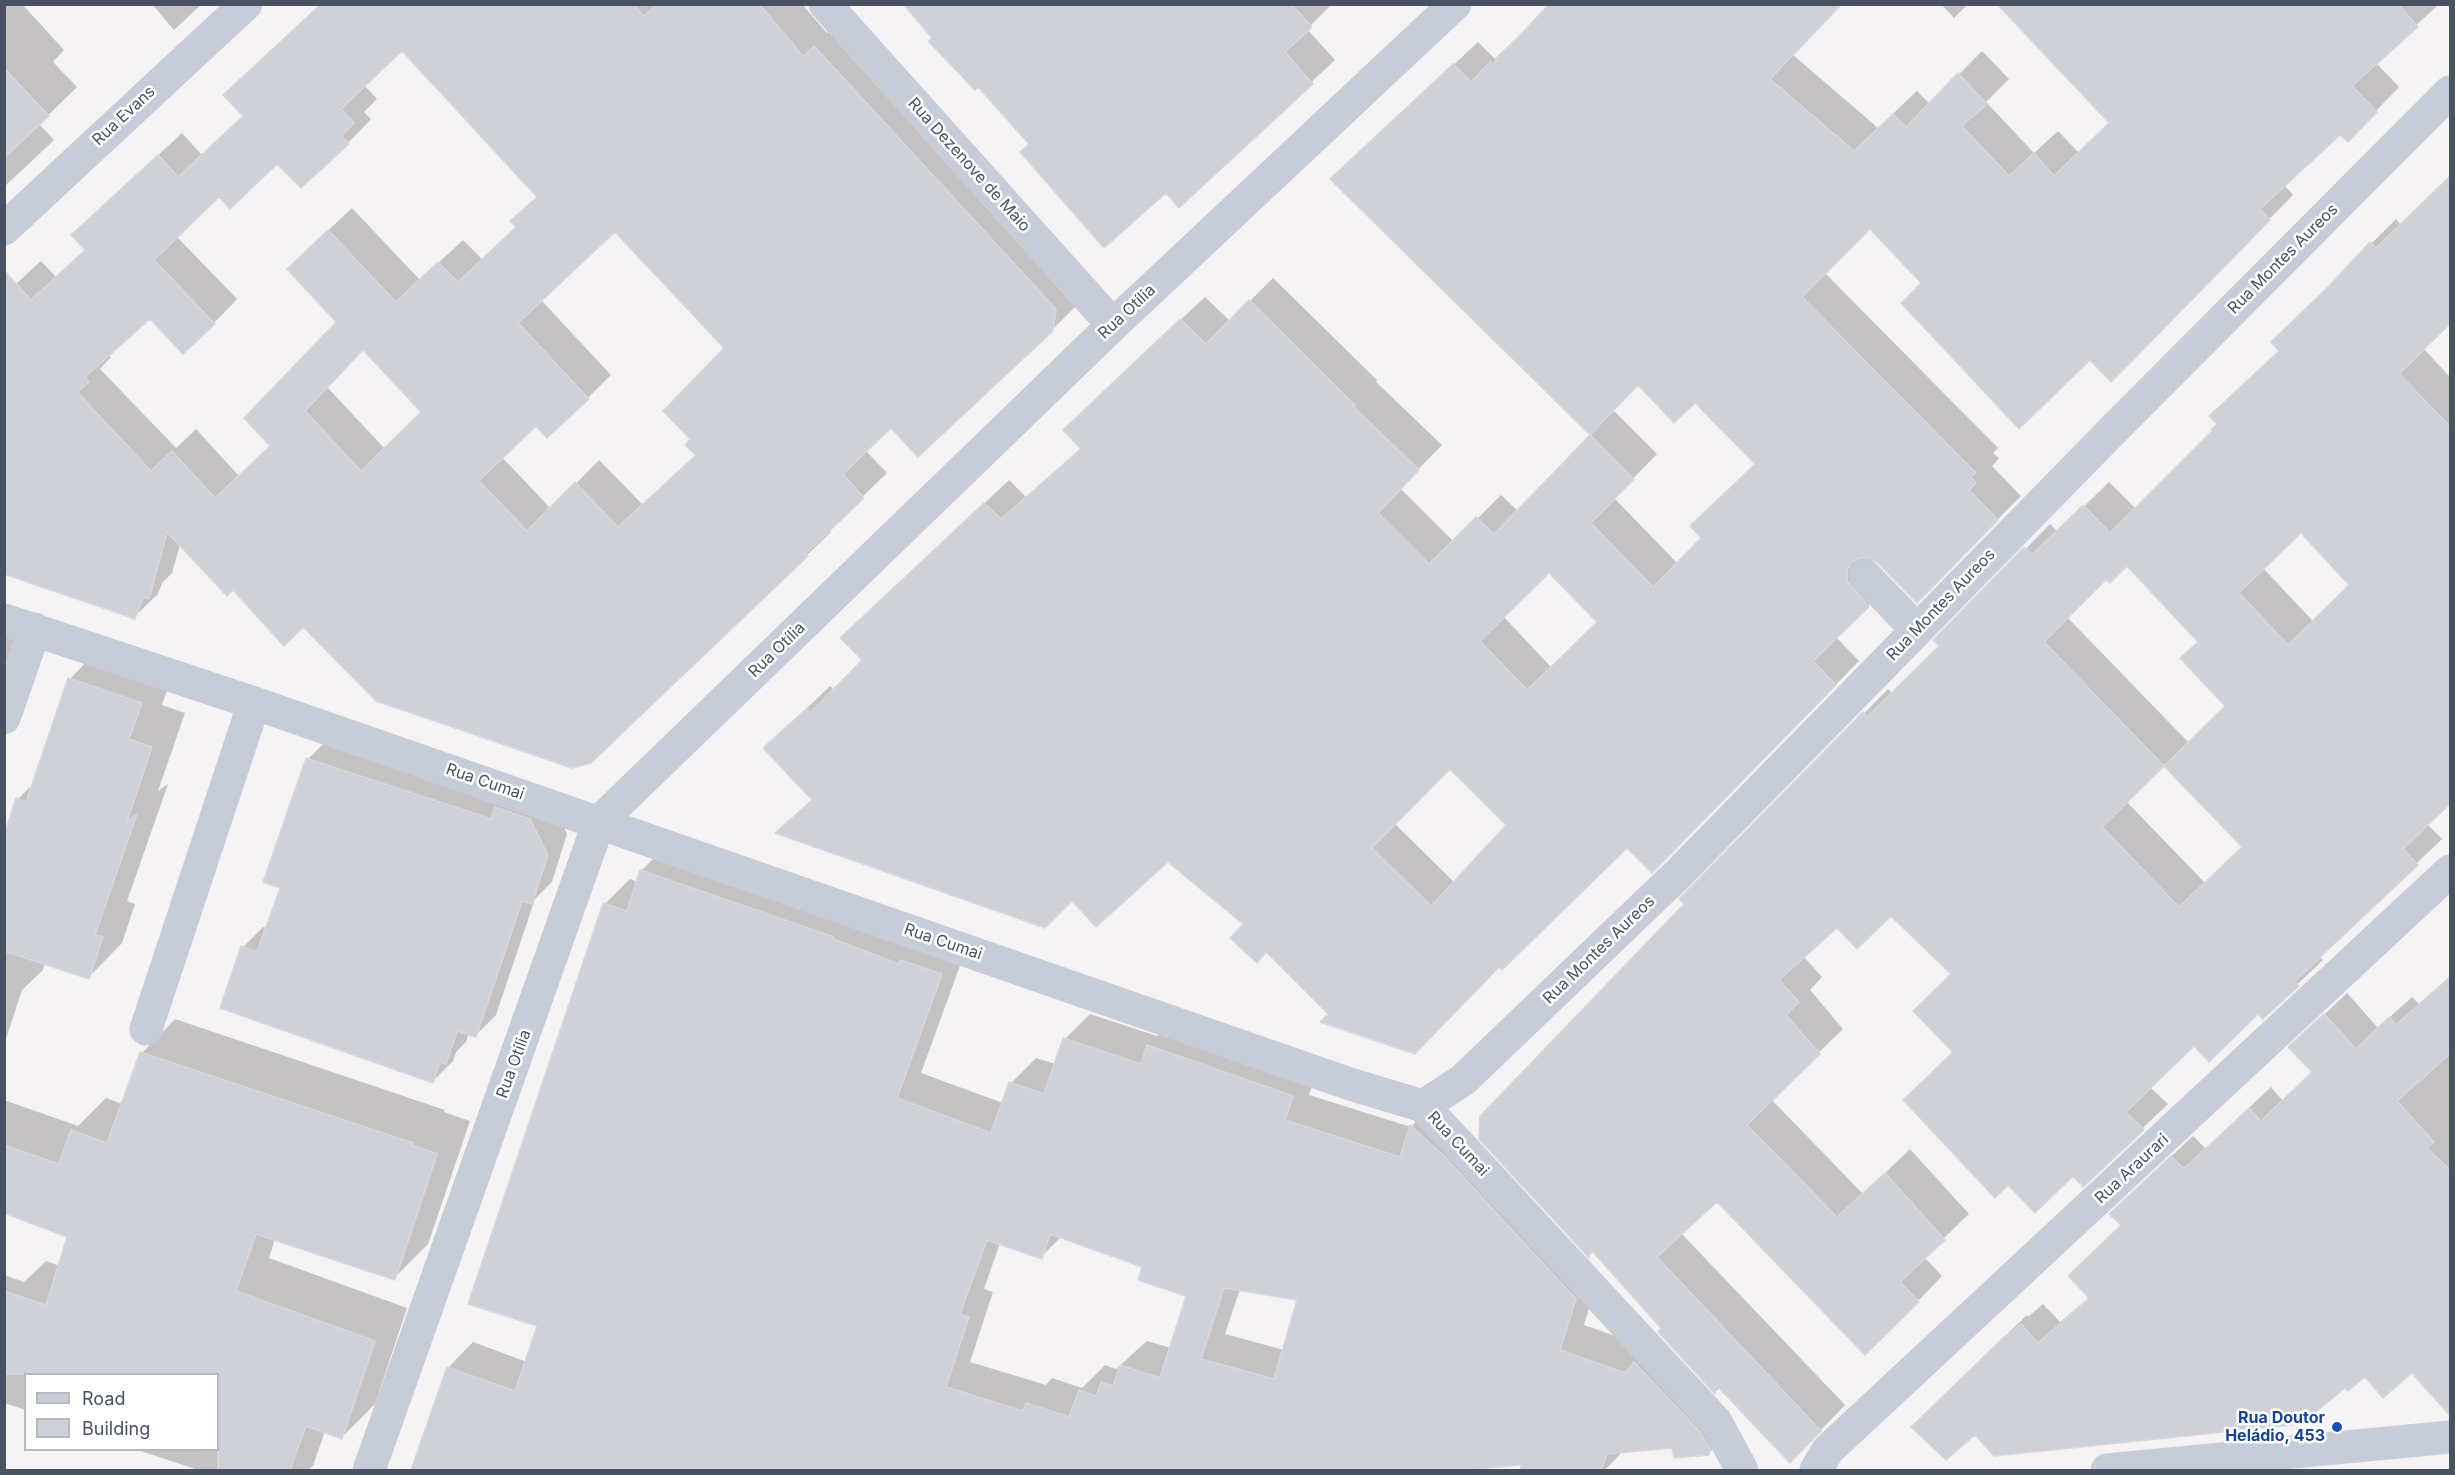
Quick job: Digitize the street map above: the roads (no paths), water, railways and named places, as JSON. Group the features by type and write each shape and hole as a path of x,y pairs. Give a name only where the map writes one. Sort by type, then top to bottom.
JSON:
{"street":[{"name":"Rua Evans","path":"4,229 246,4"},
{"name":"Rua Dezenove de Maio","path":"825,4 1113,325"},
{"name":"Rua Otília","path":"369,1470 599,822 1113,325 1455,4"},
{"name":"Rua Montes Aureos","path":"1423,1106 1463,1080 1678,874 2116,426 2451,92"},
{"path":"1865,576 1917,630"},
{"path":"4,718 20,624"},
{"name":"Rua Cumai","path":"20,624 599,822 1350,1084 1423,1106 1716,1422 1743,1470"},
{"path":"146,1029 254,703"},
{"name":"Rua Araurari","path":"1816,1470 1828,1450 2451,871"},
{"path":"2107,1470 2451,1437"}],"place":[{"name":"Rua Doutor Heládio, 453","path":"2337,1427"}]}
